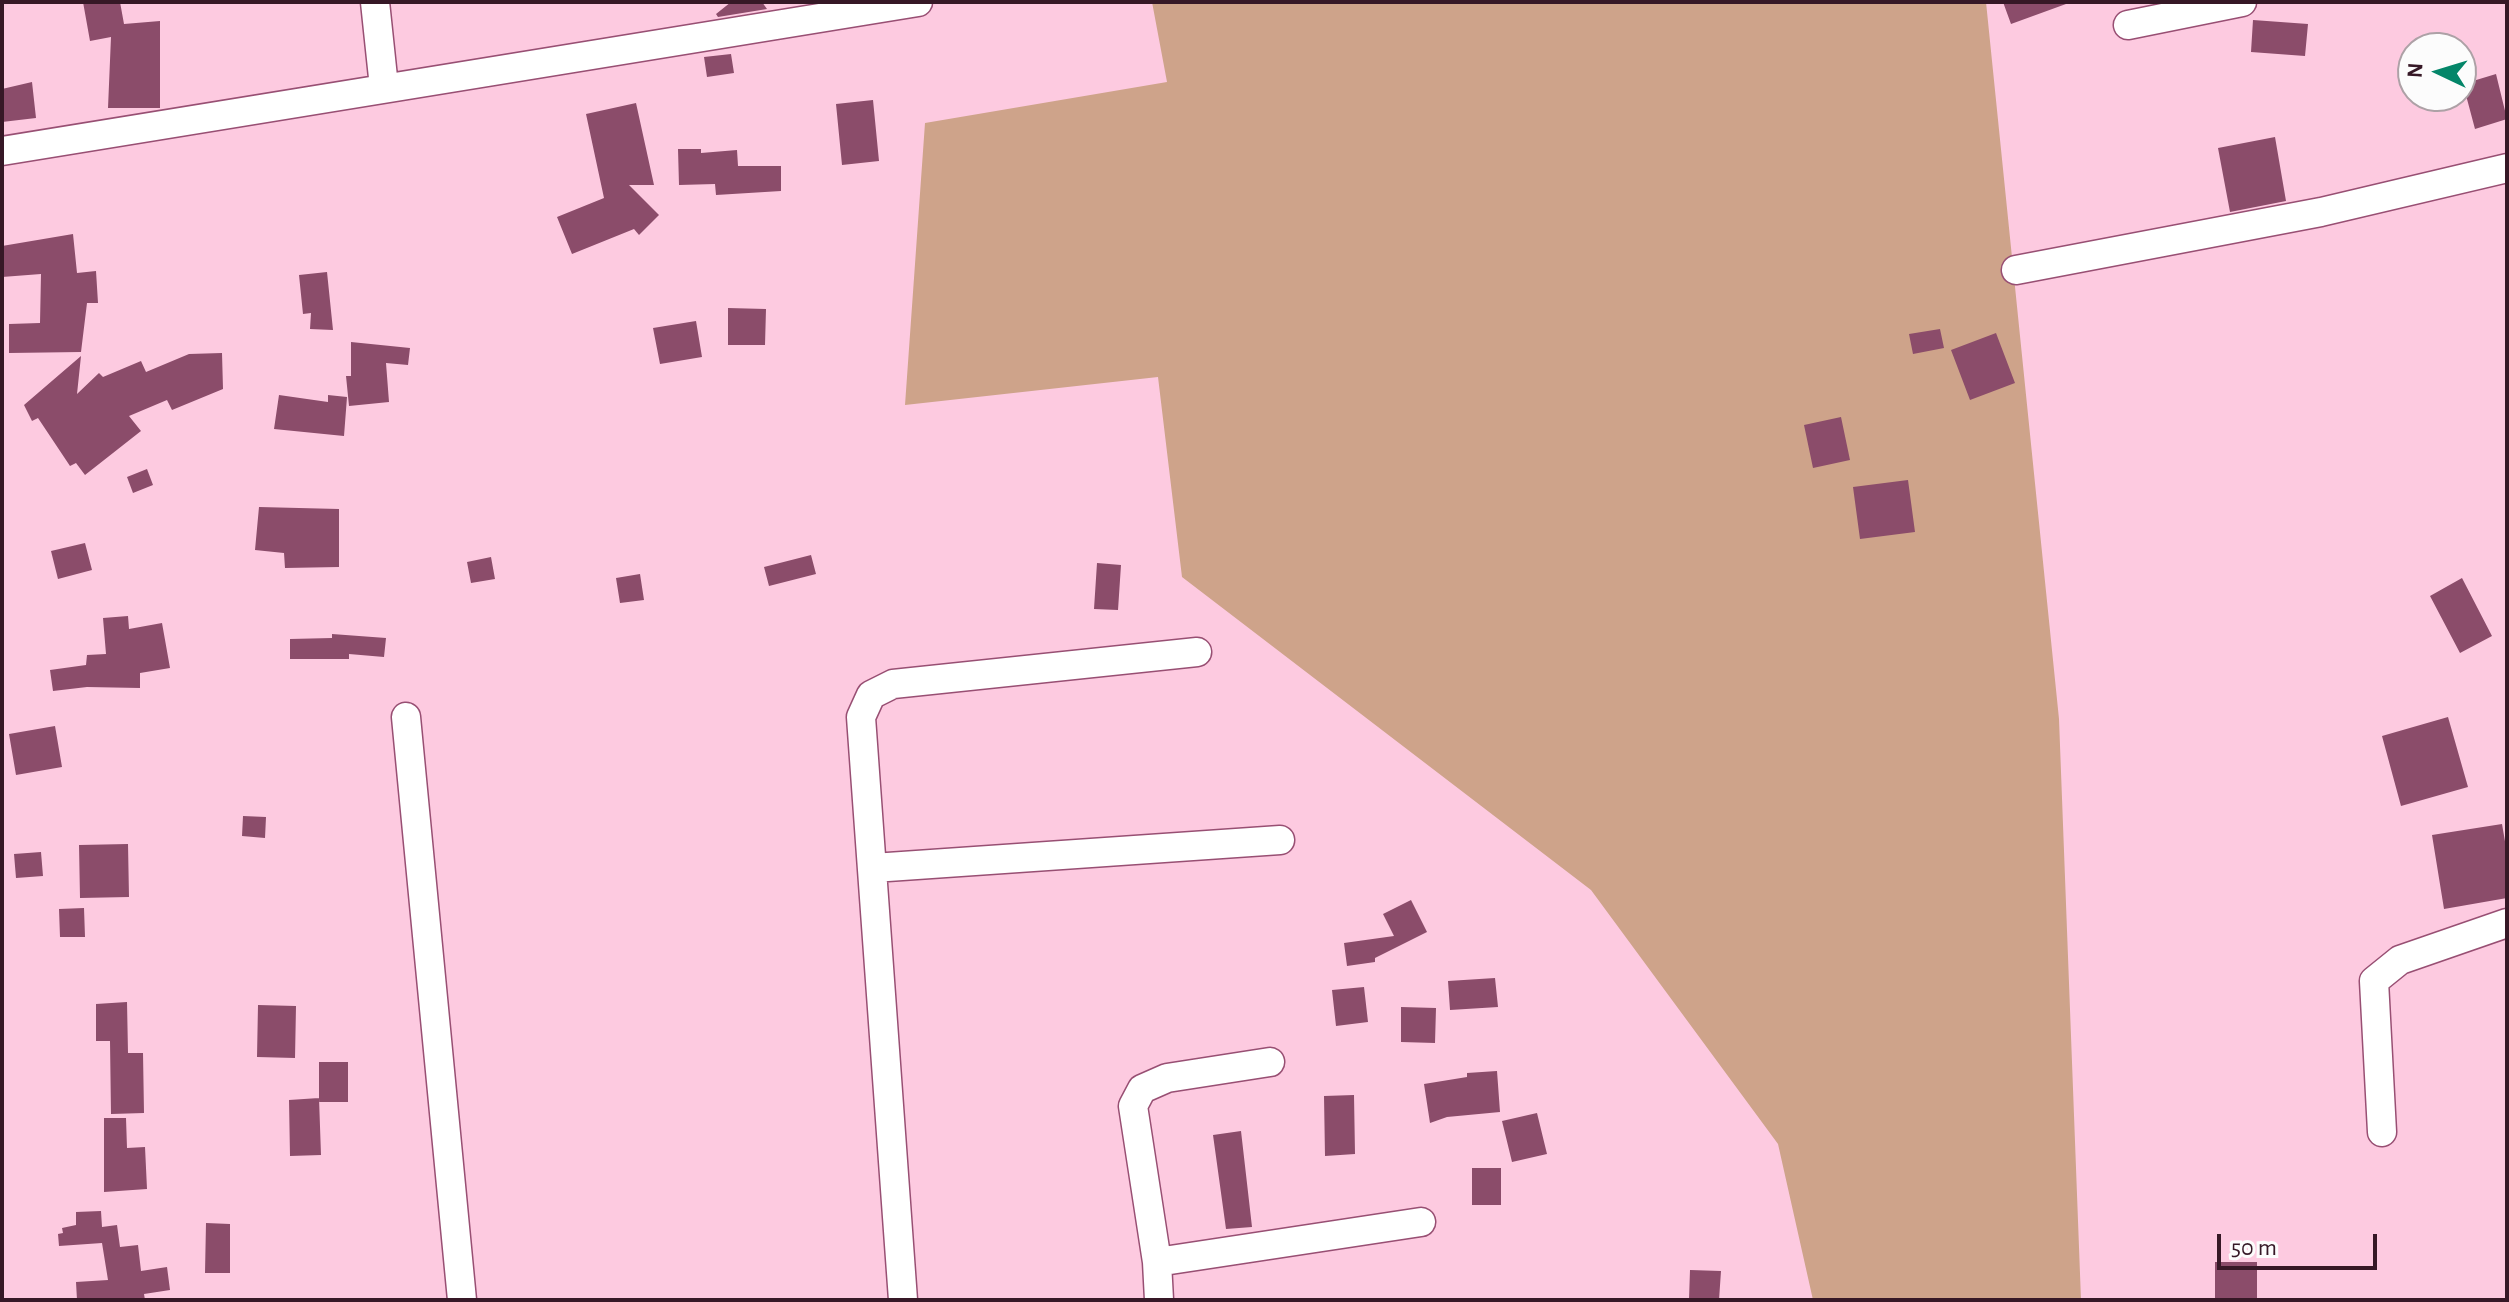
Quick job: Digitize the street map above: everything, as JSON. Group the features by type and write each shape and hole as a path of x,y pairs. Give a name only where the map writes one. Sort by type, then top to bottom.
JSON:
{"street":[{"path":"375,2 384,87"},
{"path":"2,151 918,2"},
{"path":"2128,25 2242,2"},
{"path":"2016,270 2321,212 2507,168"},
{"path":"903,1300 861,717 871,695 893,684 1197,652"},
{"path":"406,717 462,1300"},
{"path":"873,868 1280,840"},
{"path":"2382,1132 2374,981 2400,960 2507,923"},
{"path":"1159,1300 1157,1262 1133,1106 1142,1089 1167,1078 1270,1062"},
{"path":"1157,1262 1421,1222"}],"shaded area":[{"path":"1152,2 1986,2 2059,719 2081,1300 1813,1300 1778,1144 1591,890 1182,577 1158,377 905,405 925,123 1167,82"}],"building":[{"path":"83,2 120,2 124,24 160,21 160,108 108,108 111,37 90,41"},
{"path":"731,2 762,2 767,9 718,17 716,14"},
{"path":"2003,2 2066,2 2066,4 2011,24"},
{"path":"2253,20 2308,24 2305,56 2251,52"},
{"path":"731,54 734,73 707,77 704,57"},
{"path":"2496,74 2507,119 2475,129 2470,112 2477,112 2477,80"},
{"path":"32,82 36,118 2,122 2,89"},
{"path":"873,100 879,161 842,165 836,104"},
{"path":"636,103 654,185 629,185 659,215 639,235 634,229 572,254 557,217 604,198 586,114"},
{"path":"2275,137 2286,201 2230,212 2218,148"},
{"path":"678,149 701,149 701,153 737,150 738,166 781,166 781,191 716,195 715,184 679,185"},
{"path":"73,234 77,273 96,271 98,303 87,303 81,352 9,353 9,324 40,323 41,274 2,277 2,246"},
{"path":"327,272 333,330 310,329 311,313 303,314 299,275"},
{"path":"728,308 766,309 765,345 728,345"},
{"path":"696,321 702,357 660,364 653,328"},
{"path":"1940,329 1944,348 1913,354 1909,334"},
{"path":"1996,333 2015,383 1970,400 1951,350"},
{"path":"351,342 410,348 408,365 386,363 389,402 349,406 346,376 351,376"},
{"path":"222,353 223,389 172,410 167,400 129,416 141,431 85,475 76,463 70,466 38,418 32,421 24,405 81,356 77,394 99,373 103,377 141,361 146,372 189,354"},
{"path":"279,395 328,402 328,395 347,397 344,436 274,429"},
{"path":"1841,417 1850,460 1813,468 1804,425"},
{"path":"147,469 153,485 133,493 127,477"},
{"path":"1908,480 1915,532 1860,539 1853,487"},
{"path":"259,507 339,509 339,567 285,568 284,553 255,550"},
{"path":"85,543 92,570 58,579 51,551"},
{"path":"811,555 816,574 769,586 764,567"},
{"path":"491,557 495,579 471,583 467,562"},
{"path":"1097,563 1121,565 1118,610 1094,609"},
{"path":"640,574 644,600 620,603 616,578"},
{"path":"2462,578 2492,636 2460,653 2430,596"},
{"path":"128,616 129,629 162,623 170,668 140,673 140,688 87,687 53,691 50,670 86,665 87,655 106,654 103,618"},
{"path":"332,634 386,638 384,657 349,654 349,659 290,659 290,639 332,638"},
{"path":"2448,717 2468,787 2401,806 2382,736"},
{"path":"55,726 62,767 16,775 9,734"},
{"path":"243,816 266,817 265,838 242,836"},
{"path":"2502,824 2507,853 2507,898 2444,909 2432,835"},
{"path":"128,844 129,897 80,898 79,845"},
{"path":"41,852 43,876 16,878 14,854"},
{"path":"1411,900 1427,932 1375,958 1375,962 1347,966 1344,943 1394,936 1383,914"},
{"path":"84,908 85,937 60,937 59,909"},
{"path":"1495,978 1498,1007 1450,1010 1448,981"},
{"path":"1364,987 1368,1022 1336,1026 1332,990"},
{"path":"127,1002 128,1053 143,1053 144,1113 111,1114 110,1041 96,1041 96,1004"},
{"path":"258,1005 296,1006 295,1058 257,1057"},
{"path":"1401,1007 1436,1008 1435,1043 1401,1042"},
{"path":"319,1062 348,1062 348,1102 319,1102"},
{"path":"1497,1071 1500,1112 1447,1117 1430,1123 1424,1084 1467,1077 1467,1073"},
{"path":"1354,1095 1355,1154 1325,1156 1324,1096"},
{"path":"319,1098 321,1155 290,1156 289,1100"},
{"path":"1537,1113 1547,1154 1512,1162 1502,1121"},
{"path":"104,1118 126,1118 127,1148 145,1147 147,1189 104,1192"},
{"path":"1241,1131 1252,1227 1226,1229 1213,1135"},
{"path":"1472,1168 1501,1168 1501,1205 1472,1205"},
{"path":"101,1211 102,1227 117,1225 120,1247 138,1245 141,1271 167,1267 170,1290 144,1294 145,1300 77,1300 76,1282 108,1280 102,1243 59,1246 58,1234 63,1233 62,1228 76,1225 76,1212"},
{"path":"206,1223 230,1224 230,1273 205,1273"},
{"path":"2215,1262 2257,1262 2257,1300 2215,1300"},
{"path":"1690,1270 1721,1271 1719,1300 1689,1300"}]}
